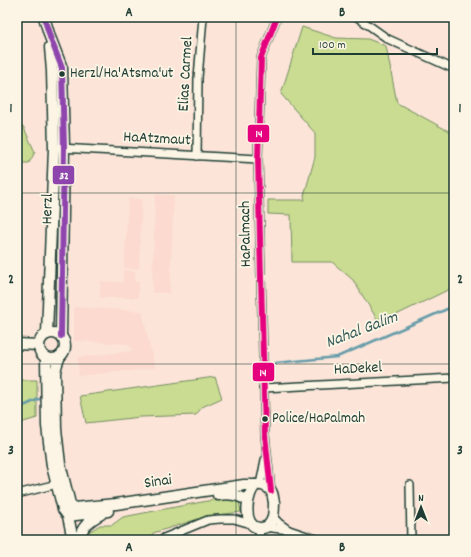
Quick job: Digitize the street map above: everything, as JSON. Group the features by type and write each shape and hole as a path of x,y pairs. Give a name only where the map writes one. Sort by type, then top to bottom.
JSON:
{"street":[{"name":"Herzl","path":"44,17 62,68 64,148 61,336"},
{"name":"Elias Carmel","path":"197,156 198,78 203,17"},
{"name":"HaPalmach","path":"271,491 266,454 263,388 258,159 261,58 277,17"},
{"path":"357,17 388,40 454,69"},
{"name":"Herzl","path":"47,334 54,148 50,37"},
{"name":"HaAtzmaut","path":"54,148 258,159"},
{"path":"60,356 53,359 43,356 39,345 42,337 47,334 54,333 61,336 65,346 55,372 56,429 67,511 73,540"},
{"path":"17,344 39,345"},
{"path":"46,358 49,445 52,466 67,511"},
{"name":"HaDekel","path":"263,388 454,378"},
{"name":"HaPalmach","path":"258,485 266,454"},
{"path":"17,494 57,484"},
{"path":"410,484 411,540"},
{"name":"Sinai","path":"67,511 244,485 258,485"},
{"path":"258,485 266,487 271,491 274,510 273,517 267,526 258,526 249,519 248,514 248,500 251,491 258,485"},
{"name":"Sinai","path":"67,511 106,512 225,494 234,494 248,500"},
{"path":"79,540 82,530 86,525 92,519 106,512"},
{"path":"273,517 289,530"},
{"path":"164,540 164,538 208,520 234,519 258,526 289,530 319,540"},
{"path":"258,526 259,540"}],"shaded area":[{"path":"155,194 174,195 170,293 152,293"},
{"path":"128,198 142,199 139,269 124,268"},
{"path":"123,270 135,271 135,282 139,282 138,298 100,298 100,281 123,282"},
{"path":"74,307 142,311 154,363 157,368 79,376 77,357 132,351 129,344 74,341"}],"green space":[{"path":"302,27 336,38 368,39 386,46 397,103 454,134 454,287 396,315 377,319 353,280 332,262 292,262 291,215 268,214 268,200 305,200 304,196 315,157 315,133 281,94"},
{"path":"23,126 35,152 29,163 17,163 17,128"},
{"path":"215,377 222,398 202,407 196,415 141,417 86,423 80,396"},
{"path":"17,380 37,380 37,418 17,424"},
{"path":"223,498 239,501 241,512 208,516 153,533 151,540 84,540 87,533 100,525 112,525 123,517"}],"waterway":[{"name":"Nahal Galim","path":"275,363 337,357 454,306"},
{"name":"Nahal Galim","path":"17,409 39,399"}],"transit line":[{"name":"32","path":"44,17 62,68 64,148 61,336"},
{"name":"14","path":"271,491 265,435 258,159 261,58 277,17"}],"place":[{"name":"Herzl/Ha'Atsma'ut","path":"62,74"},
{"name":"Police/HaPalmah","path":"265,419"}]}
